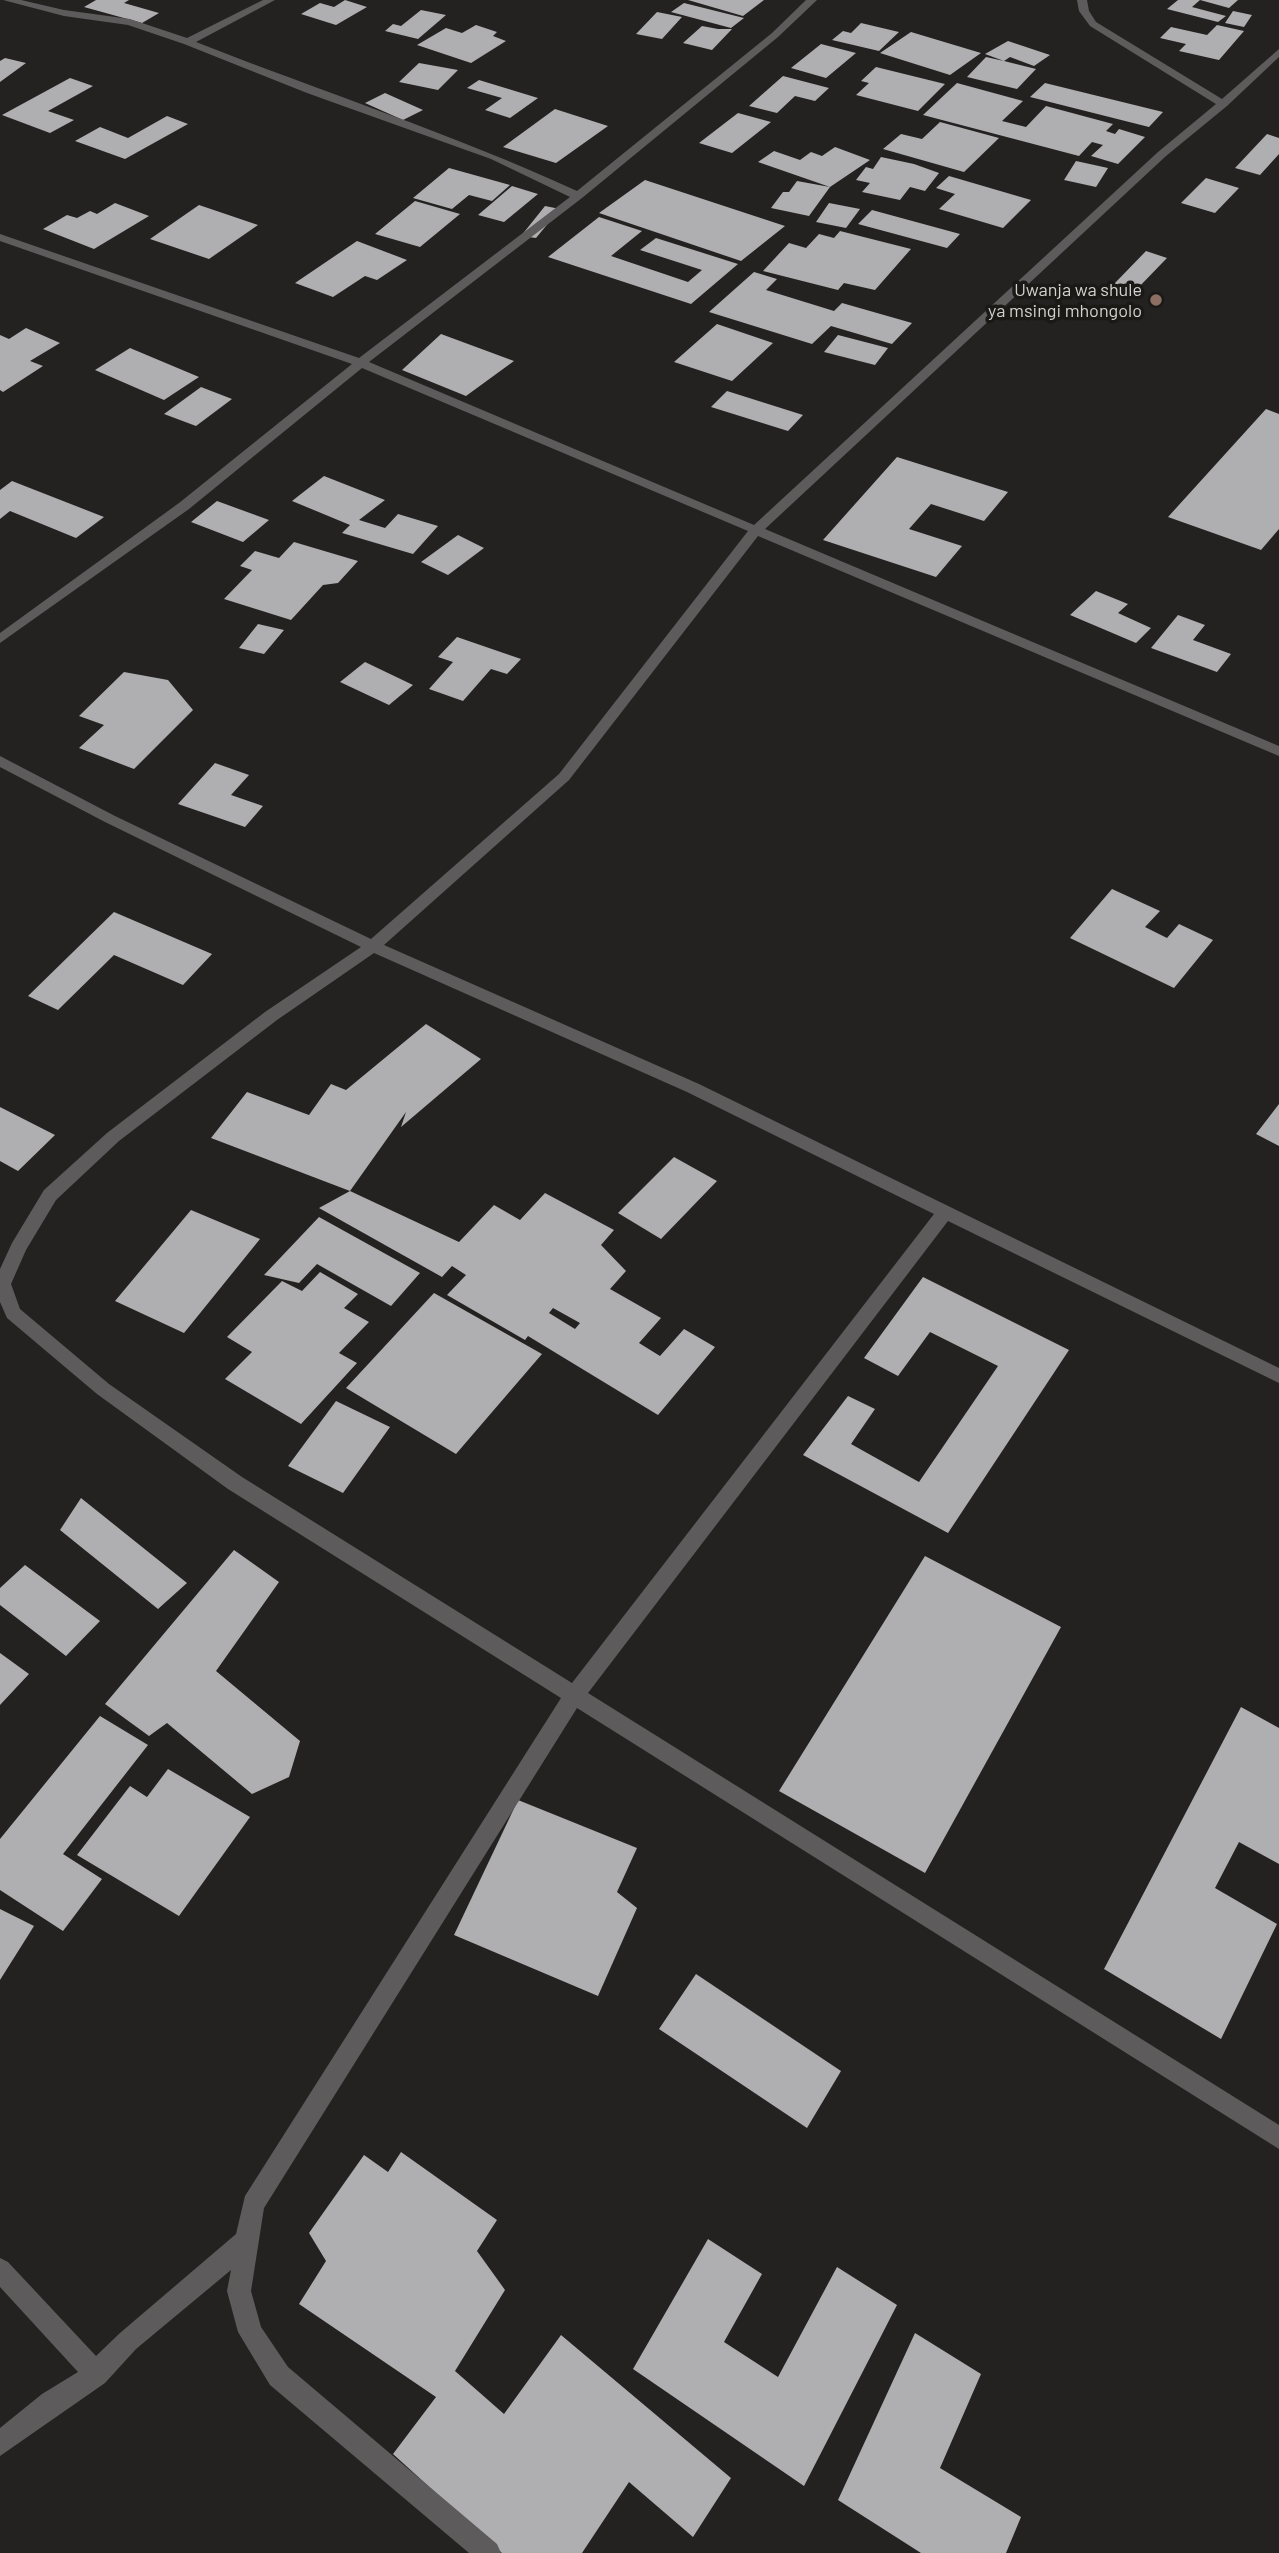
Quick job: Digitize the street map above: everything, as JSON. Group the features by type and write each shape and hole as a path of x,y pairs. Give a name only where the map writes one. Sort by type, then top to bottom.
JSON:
{"street":[{"path":"8,0 64,13 130,22 188,41 311,91 495,157 578,195"},
{"path":"188,41 270,0"},
{"path":"0,639 184,506 361,363 578,195 775,35 812,0"},
{"path":"1082,0 1084,11 1093,24 1223,104"},
{"path":"1279,52 1223,104 1162,154 755,531 564,777 373,946 271,1016 113,1137 50,1195 18,1248 2,1284 6,1317 235,1483 1279,2138"},
{"path":"0,237 361,363 1279,751"},
{"path":"0,761 110,819 373,946 693,1088 1279,1376"},
{"path":"488,2553 279,2376 250,2332 239,2291 244,2242 253,2204 573,1697 946,1211"},
{"path":"0,2444 51,2403 96,2374 128,2341 244,2242"},
{"path":"0,2270 96,2374"}],"building":[{"path":"96,0 129,0 124,3 159,13 142,23 84,7"},
{"path":"345,0 367,7 336,25 301,14 320,3 334,7"},
{"path":"688,0 764,0 743,16"},
{"path":"1178,0 1200,0 1192,7 1226,16 1218,22 1167,9"},
{"path":"1200,0 1238,0 1229,8"},
{"path":"684,3 744,18 731,28 671,12"},
{"path":"421,10 446,15 418,39 385,31 393,24 401,26"},
{"path":"1233,11 1252,15 1244,27 1225,23"},
{"path":"657,12 682,17 662,39 636,34"},
{"path":"861,23 899,32 879,51 832,40 843,31 851,33"},
{"path":"476,25 497,32 493,36 506,41 471,63 417,45 446,28 462,33"},
{"path":"1217,25 1244,31 1219,60 1179,51 1186,44 1160,38 1171,27 1207,35"},
{"path":"702,26 732,29 712,50 683,43"},
{"path":"911,32 981,53 950,75 880,53"},
{"path":"1008,41 1050,55 1034,66 1010,57 1004,61 985,54"},
{"path":"821,44 856,53 826,78 791,68"},
{"path":"986,57 1036,69 1017,89 967,77"},
{"path":"5,58 26,63 0,82 0,61"},
{"path":"419,63 458,70 438,90 399,82"},
{"path":"876,67 945,84 918,111 856,95 869,83 861,81"},
{"path":"783,76 829,88 815,101 795,96 777,113 749,106"},
{"path":"70,78 93,86 48,111 74,120 50,133 2,115"},
{"path":"479,80 538,98 510,118 485,110 502,98 467,88"},
{"path":"957,83 1023,101 1002,121 1026,127 1046,106 1113,124 1106,131 1115,134 1119,129 1145,137 1118,164 1091,156 1103,145 1092,142 1079,156 923,115"},
{"path":"1045,83 1163,112 1149,127 1030,97"},
{"path":"385,93 423,110 403,120 365,103"},
{"path":"555,109 608,126 556,163 503,147"},
{"path":"738,113 771,122 732,153 699,143"},
{"path":"167,116 188,124 125,159 75,141 100,127 128,138"},
{"path":"940,122 999,138 964,172 883,149 901,134 922,139"},
{"path":"1267,134 1279,138 1279,154 1260,175 1235,168"},
{"path":"835,147 870,160 830,187 758,162 774,151 800,160 811,152 822,156"},
{"path":"881,157 939,173 925,191 910,187 900,200 862,192 870,183 856,180 866,167 873,169"},
{"path":"1076,161 1108,168 1096,187 1064,180"},
{"path":"449,168 510,185 492,201 469,195 452,209 413,198"},
{"path":"949,176 1031,200 1003,228 939,209 955,194 936,188"},
{"path":"1206,178 1239,188 1215,213 1181,203"},
{"path":"645,180 785,226 741,261 599,213"},
{"path":"797,181 830,187 809,216 771,208 783,192 789,192"},
{"path":"512,186 538,194 504,222 478,215"},
{"path":"415,201 460,214 420,247 375,234"},
{"path":"115,203 149,216 94,249 43,229 67,215 77,218 90,211 97,214"},
{"path":"829,203 860,209 846,228 816,222"},
{"path":"199,205 258,225 209,259 150,239"},
{"path":"545,206 560,209 536,238 521,236"},
{"path":"872,210 960,234 947,248 858,224"},
{"path":"599,217 642,231 611,256 688,282 702,270 640,250 656,238 738,264 691,304 548,257"},
{"path":"840,231 911,249 875,290 844,283 838,290 763,271 789,243 806,248 819,234 834,238"},
{"path":"357,241 407,260 377,280 365,276 333,297 295,283"},
{"path":"1146,251 1167,258 1136,290 1114,284"},
{"path":"754,272 777,279 766,290 834,311 842,303 912,323 892,344 831,326 812,344 709,312"},
{"path":"717,324 773,343 732,381 674,362"},
{"path":"26,328 60,343 30,361 43,366 3,392 0,390 0,335 9,339"},
{"path":"441,334 514,361 466,396 402,370"},
{"path":"838,335 888,348 875,365 824,352"},
{"path":"130,348 199,377 164,400 95,370"},
{"path":"201,387 232,399 196,426 164,414"},
{"path":"727,391 803,415 788,431 711,407"},
{"path":"1266,409 1279,414 1279,529 1261,550 1168,517"},
{"path":"897,457 1008,492 984,521 931,504 909,529 962,546 936,577 823,540"},
{"path":"324,476 385,500 359,520 385,528 398,514 438,526 413,554 342,533 350,525 292,501"},
{"path":"12,481 104,517 76,538 10,511 0,519 0,490"},
{"path":"217,501 269,520 243,542 191,522"},
{"path":"458,535 484,548 448,575 421,562"},
{"path":"294,542 358,561 338,583 323,585 291,620 224,599 252,570 240,566 255,551 279,558"},
{"path":"1096,591 1128,604 1118,613 1151,628 1136,643 1070,615"},
{"path":"1178,615 1205,625 1193,640 1231,654 1217,672 1151,648"},
{"path":"258,624 284,630 264,654 239,648"},
{"path":"457,637 521,659 507,674 491,669 463,701 429,689 453,662 438,657"},
{"path":"365,662 413,685 389,705 340,682"},
{"path":"124,672 168,680 193,710 134,769 79,748 104,725 79,716"},
{"path":"215,763 249,775 231,795 263,806 245,827 178,804"},
{"path":"1112,889 1160,911 1145,927 1167,938 1179,924 1213,940 1174,988 1070,938"},
{"path":"114,912 212,954 183,985 114,955 58,1010 28,996"},
{"path":"426,1024 481,1059 401,1127 406,1112 350,1191 211,1138 247,1092 309,1115 331,1084 346,1090"},
{"path":"1279,1104 1279,1146 1256,1134"},
{"path":"0,1107 55,1135 18,1171 0,1161"},
{"path":"674,1157 717,1181 661,1239 618,1213"},
{"path":"350,1191 459,1242 494,1205 520,1220 545,1193 614,1230 601,1245 626,1271 610,1289 661,1318 639,1343 660,1356 684,1329 715,1347 658,1415 528,1336 525,1340 447,1295 466,1275 452,1266 442,1277 319,1208","holes":["553,1308 580,1323 575,1329 549,1313"]},
{"path":"191,1210 260,1239 184,1333 115,1301"},
{"path":"319,1217 420,1273 391,1306 317,1264 299,1283 264,1275"},
{"path":"320,1272 358,1294 344,1308 369,1322 339,1353 357,1363 301,1424 225,1379 252,1352 227,1337 282,1281 302,1291"},
{"path":"923,1277 1069,1350 948,1533 803,1455 848,1396 875,1409 851,1444 919,1482 998,1366 930,1332 898,1376 864,1358"},
{"path":"434,1293 542,1354 456,1454 346,1388"},
{"path":"336,1401 390,1427 343,1493 288,1466"},
{"path":"81,1498 187,1583 158,1609 60,1530"},
{"path":"234,1550 279,1582 216,1671 300,1741 289,1777 252,1794 167,1723 149,1736 105,1704"},
{"path":"925,1556 1061,1627 925,1873 779,1791"},
{"path":"25,1565 100,1621 66,1656 0,1605 0,1588"},
{"path":"0,1653 29,1674 0,1705"},
{"path":"1241,1707 1279,1728 1279,1864 1239,1842 1215,1888 1277,1924 1221,2039 1104,1969"},
{"path":"100,1716 148,1745 63,1854 102,1879 63,1931 0,1890 0,1839"},
{"path":"168,1769 250,1817 179,1916 77,1855 130,1786 147,1797"},
{"path":"518,1800 637,1848 617,1892 637,1908 598,1996 454,1935"},
{"path":"0,1909 34,1926 0,1980"},
{"path":"696,1974 841,2071 807,2128 659,2029"},
{"path":"401,2152 497,2220 477,2251 505,2290 455,2371 504,2414 561,2335 731,2478 693,2537 629,2482 582,2553 502,2553 393,2454 436,2397 299,2304 326,2261 309,2233 364,2155 388,2172"},
{"path":"708,2239 762,2274 724,2342 778,2377 837,2267 897,2305 804,2486 633,2369"},
{"path":"915,2333 981,2374 940,2468 1021,2517 1006,2553 921,2553 838,2500"}],"place":[{"name":"Uwanja wa shule ya msingi mhongolo","path":"1156,300"}]}
